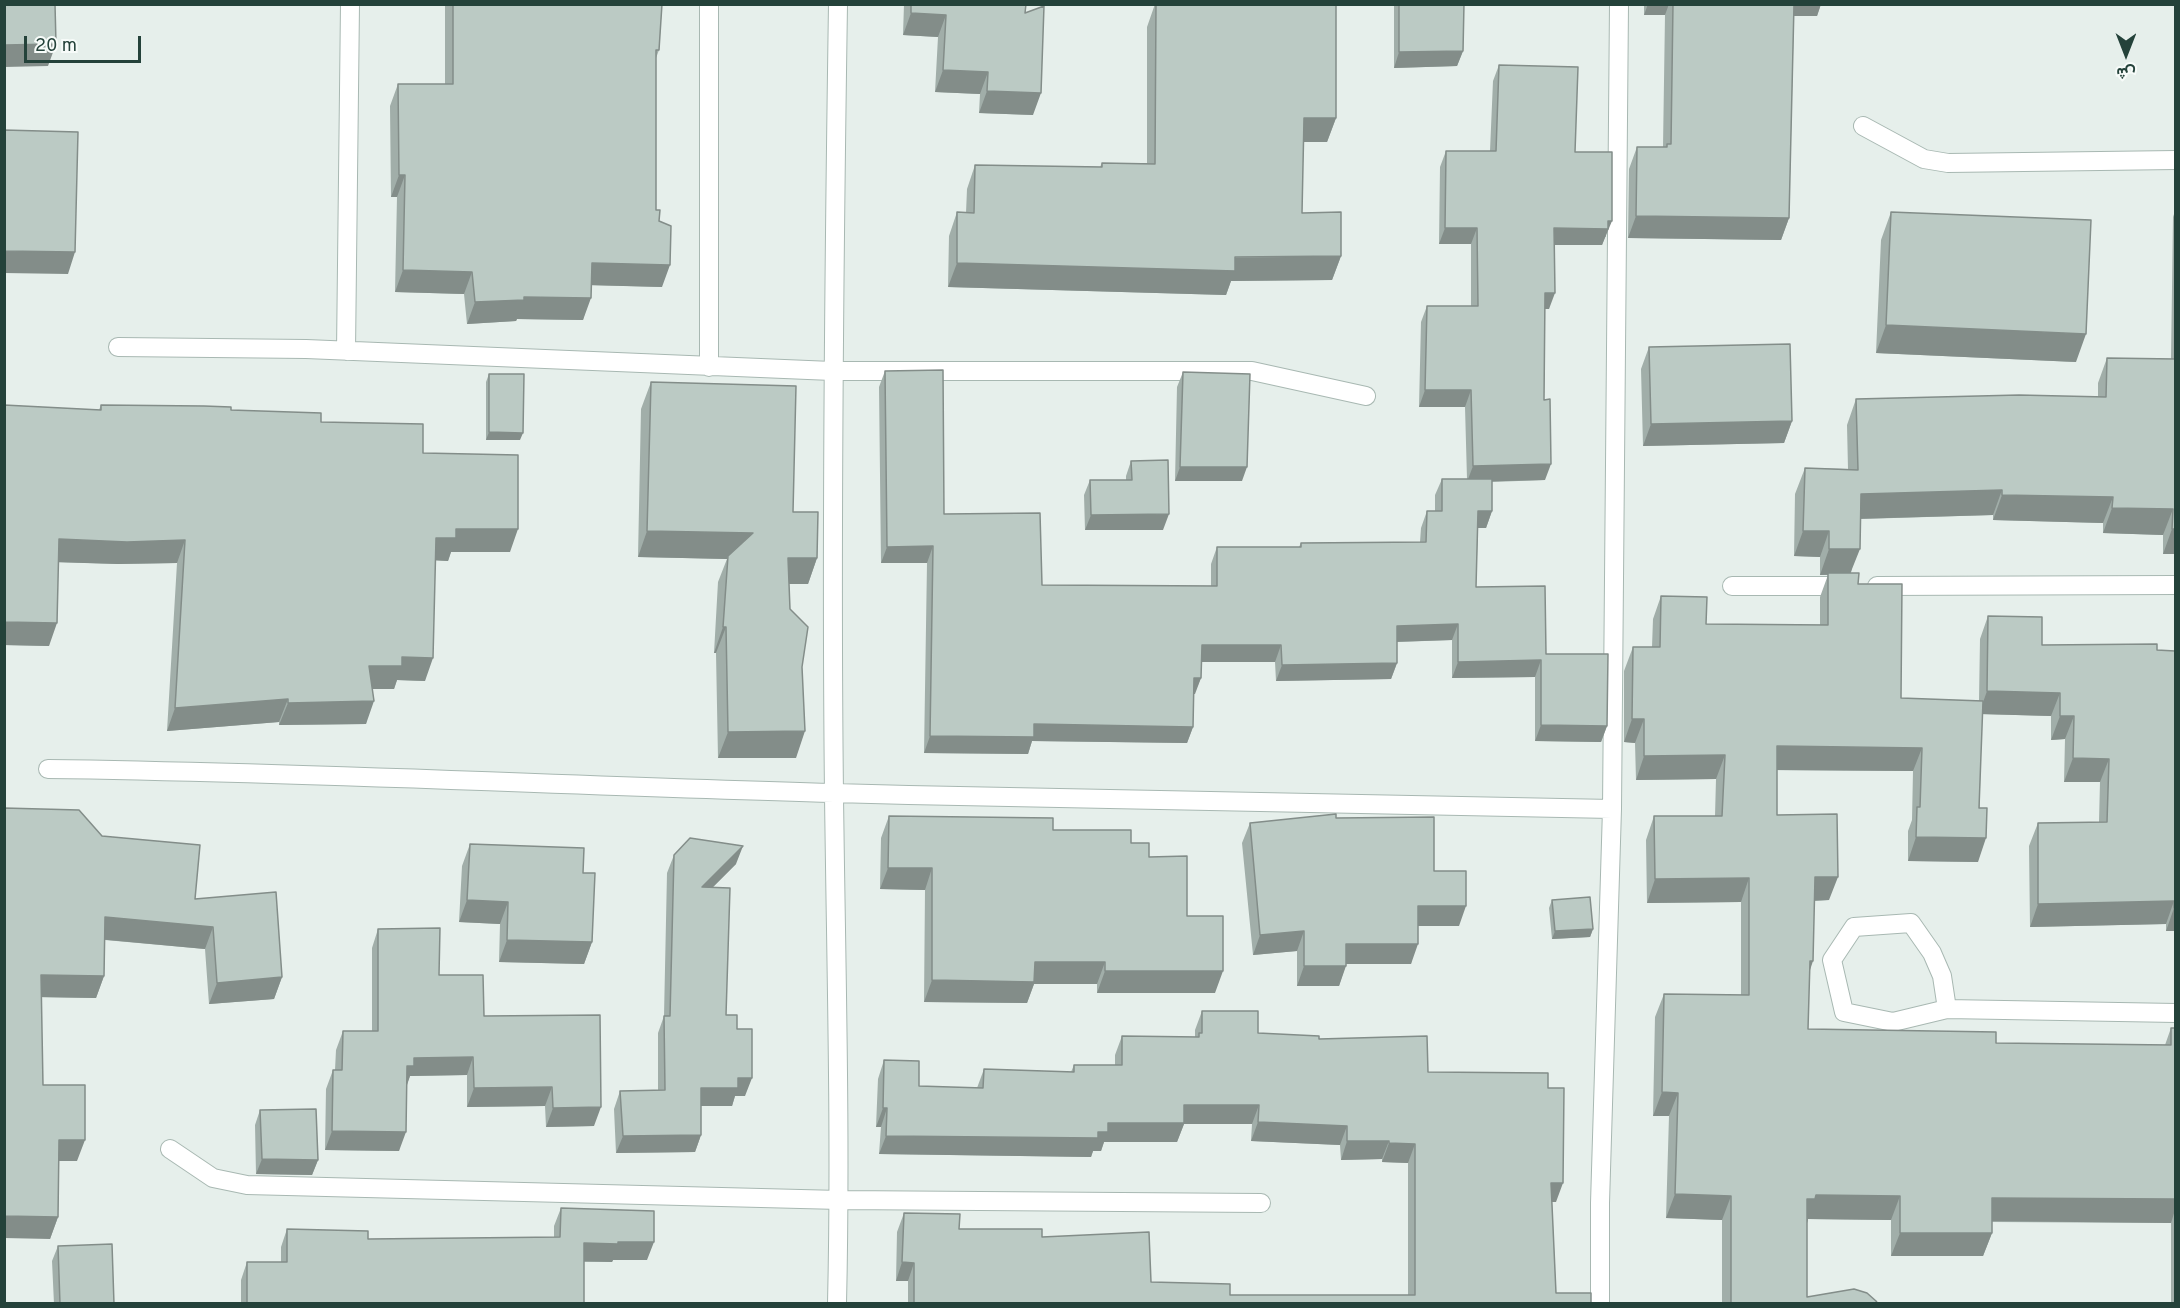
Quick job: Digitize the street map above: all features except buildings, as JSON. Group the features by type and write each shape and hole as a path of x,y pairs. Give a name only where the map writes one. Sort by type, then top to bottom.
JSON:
{"street":[{"path":"346,351 350,4"},
{"path":"709,367 710,4"},
{"path":"837,1304 840,1200 834,793 832,371 838,4"},
{"path":"1600,1304 1600,1203 1612,809 1619,4"},
{"path":"1863,126 1924,159 1948,163 2175,160"},
{"path":"118,347 346,351 832,371 1252,371 1366,396"},
{"path":"1732,586 2175,585"},
{"path":"48,769 192,771 834,793 1311,801 1612,809"},
{"path":"1947,1009 1942,976 1932,953 1911,923 1854,927 1832,960 1844,1012 1893,1022 1947,1009 2175,1013"},
{"path":"170,1149 213,1178 247,1185 840,1200 1261,1203"}]}
